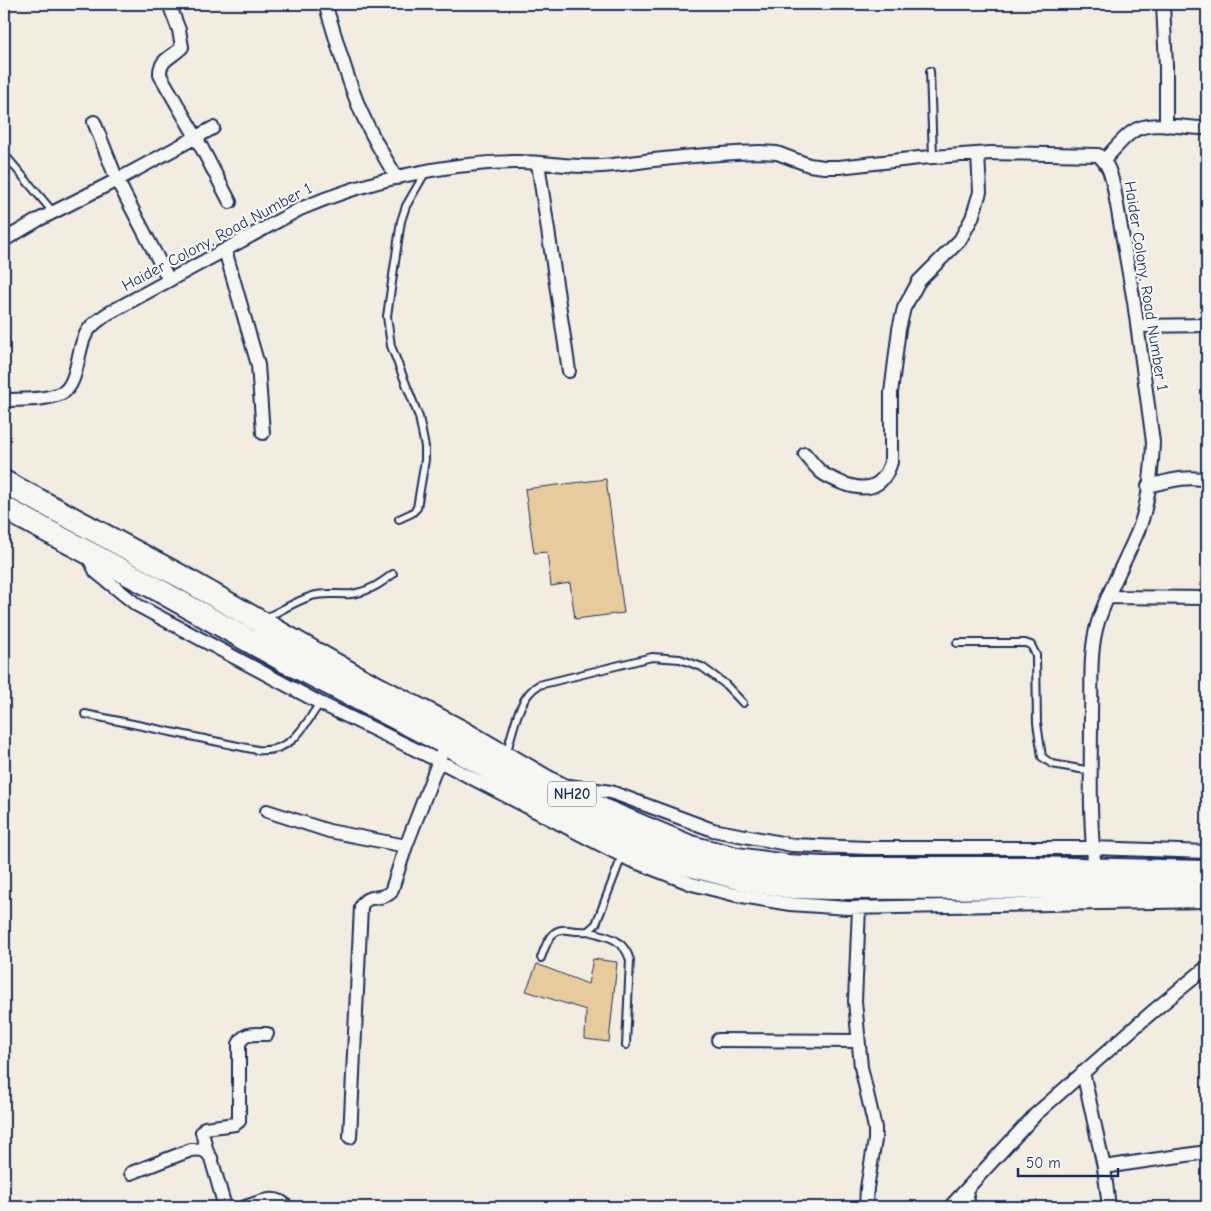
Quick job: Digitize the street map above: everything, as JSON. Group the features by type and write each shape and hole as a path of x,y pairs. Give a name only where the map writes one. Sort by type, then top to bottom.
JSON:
{"highway":[{"name":"NH20","path":"4,482 126,546 360,679 445,744 505,757 549,783 606,812 683,844 737,858 787,866 824,868 1094,859 1207,872"},
{"name":"NH20","path":"4,508 284,660 445,744 534,794 640,847 686,864 748,880 792,887 1207,887"}],"street":[{"path":"169,4 179,30 182,47 177,53 163,62 160,68 160,75 196,137 230,202"},
{"path":"325,4 344,66 361,112 376,143 397,178"},
{"path":"1162,4 1166,66 1166,126"},
{"path":"94,122 117,180 170,280"},
{"path":"1104,160 1133,131 1147,126 1207,128"},
{"path":"4,240 53,212 214,128"},
{"name":"Haider Colony, Road Number 1","path":"4,400 40,398 64,392 70,385 88,329 107,314 321,199 397,178 480,163 515,162 600,166 760,152 777,153 809,164 839,167 978,154 1098,155 1104,160 1110,170 1114,188 1138,326 1153,442 1153,457 1144,510 1138,531 1098,623 1093,649 1091,771 1094,859"},
{"path":"805,454 821,472 832,479 856,488 868,488 876,485 888,471 891,462 891,393 899,330 904,308 919,281 960,240 972,218 980,192 978,154"},
{"path":"538,163 548,238 570,371"},
{"path":"225,250 258,365 262,433"},
{"path":"1138,326 1207,325"},
{"path":"1148,486 1184,477 1207,480"},
{"path":"84,550 96,572 137,605 320,703 445,744 622,856 692,884 736,895 790,904 860,908 1207,901"},
{"path":"1108,597 1207,598"},
{"path":"350,1137 362,903 368,898 384,897 391,892 406,846 445,744"},
{"path":"267,811 329,831 406,846"},
{"path":"1094,859 1207,852"},
{"path":"860,908 855,1001 861,1067 876,1140 867,1188 866,1207"},
{"path":"950,1207 1036,1114 1207,967"},
{"path":"225,1207 202,1132 205,1128 236,1124 239,1121 239,1044 241,1039 248,1034 267,1034"},
{"path":"718,1040 858,1041"},
{"path":"1083,1072 1104,1167 1108,1207"},
{"path":"132,1173 192,1150 200,1149 207,1152"},
{"path":"1104,1167 1207,1152"},
{"path":"966,1190 969,1207"},
{"path":"245,1207 276,1199 283,1202 287,1207"}],"lane":[{"path":"930,71 933,157"},
{"path":"4,154 53,212"},
{"path":"399,519 412,513 417,508 425,460 425,447 419,417 391,346 387,316 401,221 406,206 426,172"},
{"path":"260,621 311,596 362,592 376,586 393,574"},
{"path":"956,643 1025,643 1031,645 1036,655 1037,722 1042,757 1052,764 1091,771"},
{"path":"505,757 521,706 531,690 539,686 652,657 680,659 702,667 725,684 743,703"},
{"path":"85,714 257,750 270,751 290,743 299,734 320,703"},
{"path":"588,931 596,924 622,856"},
{"path":"541,958 551,935 564,929 588,931 622,943 627,950 630,960 626,1045"}],"building":[{"path":"606,479 624,613 575,619 570,583 551,586 547,552 534,553 525,489"},
{"path":"593,959 617,962 609,1042 585,1039 586,1010 526,991 537,964 588,984"}]}
